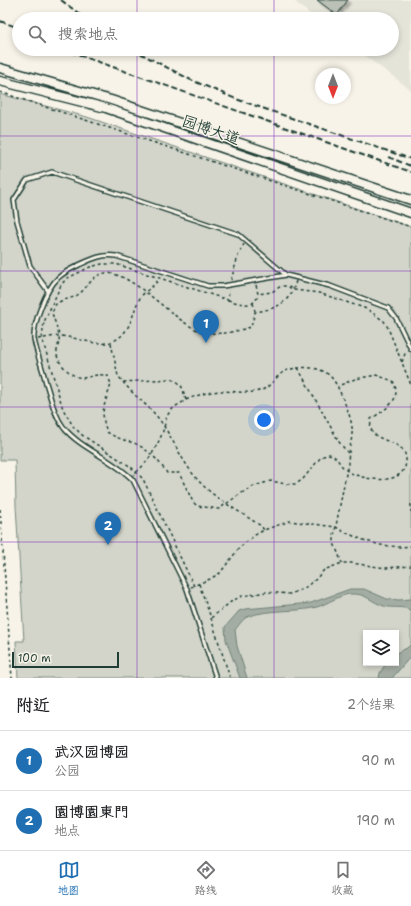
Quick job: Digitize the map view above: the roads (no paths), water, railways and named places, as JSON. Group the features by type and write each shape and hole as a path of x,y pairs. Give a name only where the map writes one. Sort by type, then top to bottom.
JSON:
{"main road":[{"name":"园博大道","path":"0,68 111,100 411,200"},
{"name":"园博大道","path":"0,81 106,108 411,213"}],"lane":[{"path":"48,291 30,266 17,221 14,200 27,180 52,172 238,234 286,275 330,286 388,308 396,318 411,349"},
{"path":"216,678 187,589 134,480 112,462 80,442 63,427 54,408 34,339 35,326 48,291 57,278 66,271 105,255 116,256 208,286 230,285 286,275"}],"railway":[{"path":"61,0 77,12"},
{"path":"0,21 12,25"},
{"path":"82,56 411,172"},
{"path":"145,56 189,79 236,99 411,159"},
{"path":"388,157 411,166"}],"place":[{"name":"武汉园博园","path":"206,343"},
{"name":"園博園東門","path":"108,545"}]}
